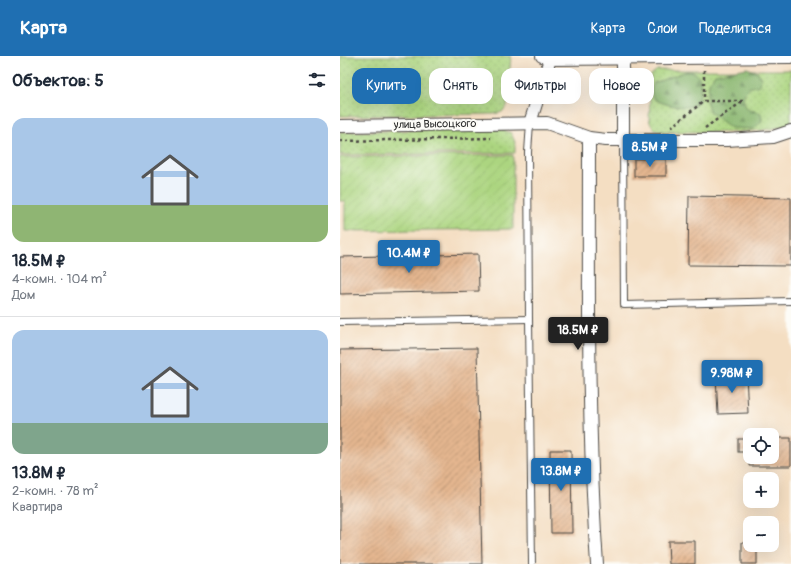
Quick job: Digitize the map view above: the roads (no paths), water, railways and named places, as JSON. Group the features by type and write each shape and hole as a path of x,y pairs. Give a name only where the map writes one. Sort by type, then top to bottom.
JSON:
{"street":[{"path":"530,123 546,58 791,58"},
{"path":"623,58 623,140 689,140 773,137 791,131"},
{"name":"улица Высоцкого","path":"340,126 547,123 589,138 623,140"},
{"path":"589,138 589,306 594,522 597,564"}],"lane":[{"path":"530,123 528,152 532,564"},
{"path":"623,140 624,305 791,301"},
{"path":"340,322 529,319"}]}
